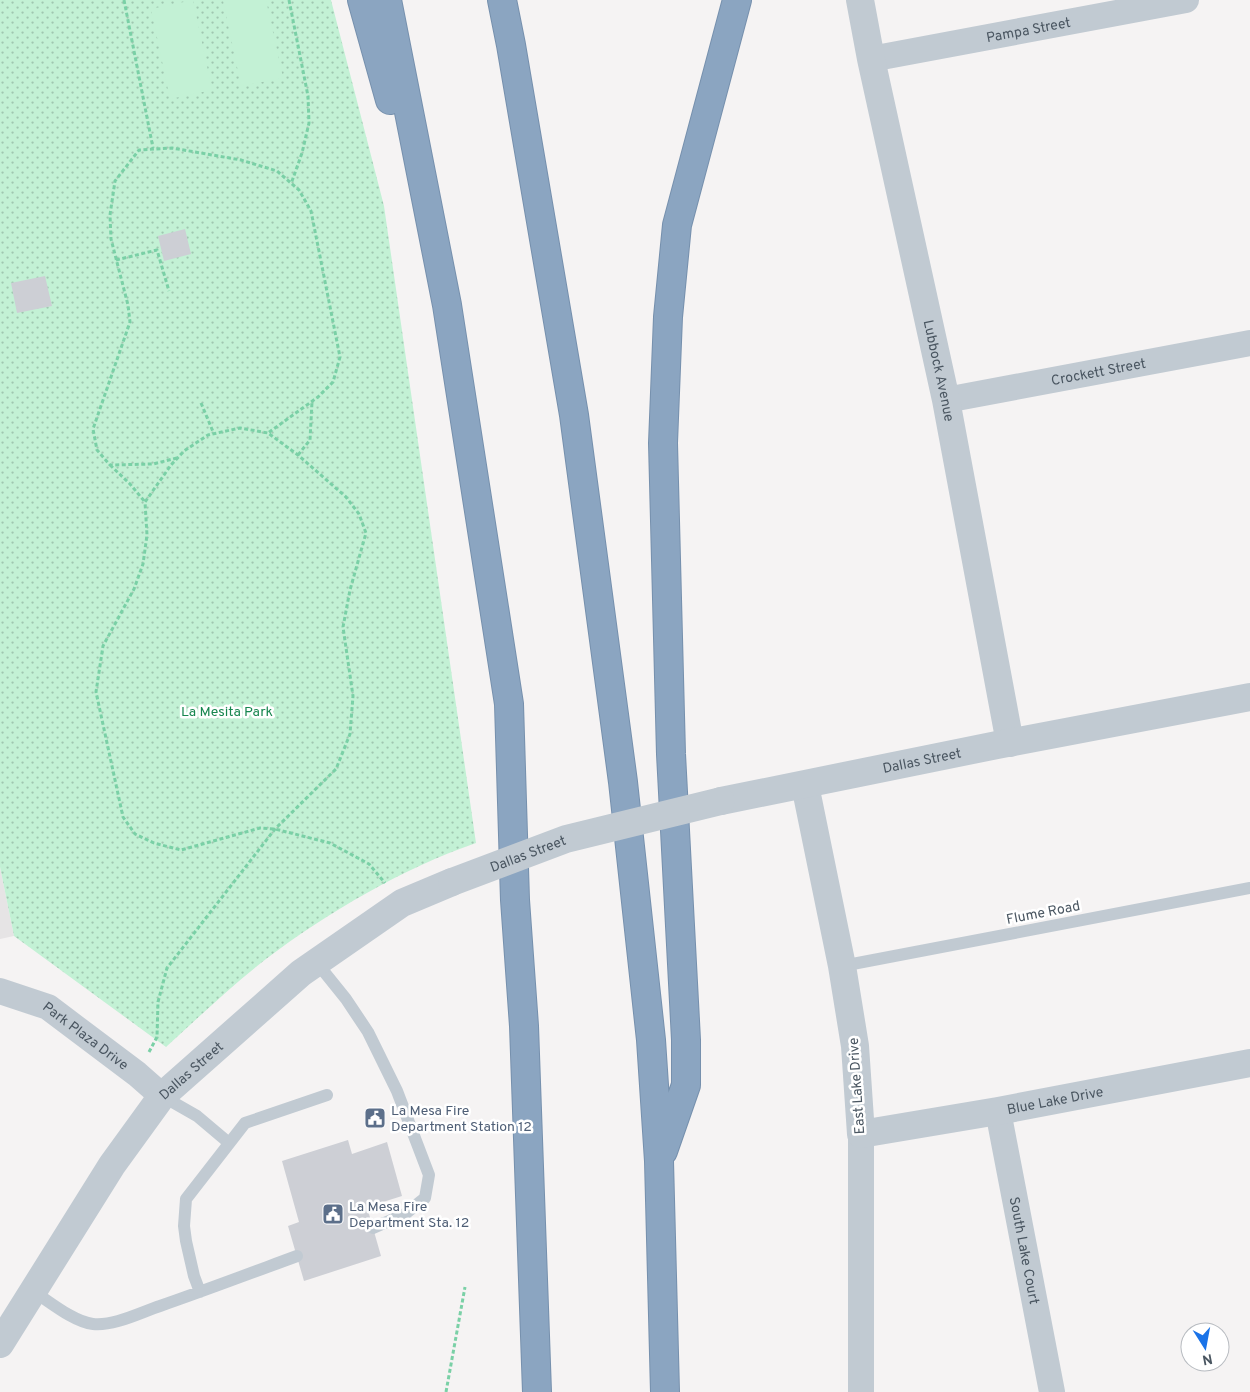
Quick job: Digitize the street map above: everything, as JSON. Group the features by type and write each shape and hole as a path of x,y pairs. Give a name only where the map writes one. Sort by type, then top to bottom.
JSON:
{"highway":[{"path":"362,0 447,305"},
{"path":"387,0 447,305 509,704 515,900 524,1026 537,1392"},
{"path":"502,0 576,435 623,782 651,1040 659,1162 664,1392"},
{"path":"659,1162 686,1085 686,1040 671,754 663,443 668,317 677,225 737,0"}],"street":[{"name":"Lubbock Avenue","path":"860,0 871,59 946,400 1010,743"},
{"name":"Pampa Street","path":"871,59 1186,0"},
{"name":"Crockett Street","path":"946,400 1250,344"},
{"name":"Dallas Street","path":"0,1344 112,1165 162,1096 301,974 402,903 566,839 721,801 1250,697"},
{"name":"East Lake Drive","path":"805,784 842,966 855,1046 860,1134 861,1392"},
{"name":"Park Plaza Drive","path":"0,991 48,1007 162,1096"},
{"name":"Blue Lake Drive","path":"860,1134 998,1111 1250,1063"},
{"name":"South Lake Court","path":"998,1111 1052,1392"}],"lane":[{"name":"Flume Road","path":"842,966 1250,888"},
{"path":"317,963 346,999 368,1032 397,1091 429,1175 425,1198 405,1214 373,1228"},
{"path":"200,1292 194,1276 186,1241 184,1226 186,1199 245,1123 328,1095"},
{"path":"162,1096 197,1116 229,1143"},
{"path":"33,1291 79,1320 91,1324 103,1324 123,1319 297,1256"}],"path":[{"path":"124,0 153,148"},
{"path":"290,0 308,96 309,123 302,153 291,184"},
{"path":"268,433 312,402 333,382 340,357 310,211 299,190 276,171 241,160 172,148 140,150 115,181 110,215 111,239 128,305 130,322 93,429 97,450 130,484 144,502 147,535 143,564 134,589 103,646 96,692 123,816 135,834 181,850 260,828 275,829 330,843 369,864 402,903"},
{"path":"116,260 157,250 169,291"},
{"path":"298,455 310,440 312,402"},
{"path":"201,403 214,434"},
{"path":"136,1074 157,1037 158,1002 166,968 275,829 336,769 350,734 353,696 342,627 366,533 359,514 346,497 298,455 268,433 240,428 208,435 184,451 144,502"},
{"path":"110,465 153,464 177,458"},
{"path":"446,1392 465,1287"}],"shaded area":[{"path":"0,867 14,936 0,939"}],"green space":[{"name":"La Mesita Park","path":"0,0 331,0 384,206 476,843 421,865 367,893 314,925 253,969 166,1047 14,936 0,867"},
{"path":"193,0 212,90 170,99 151,9"},
{"path":"223,0 266,0 283,78 241,86"}],"building":[{"path":"185,229 191,254 164,261 158,236"},
{"path":"45,276 52,306 17,313 11,283"},
{"name":"La Mesa Fire Department Sta. 12","path":"348,1140 352,1154 387,1142 402,1196 367,1207 381,1256 304,1281 288,1226 299,1222 282,1161"}],"place":[{"name":"La Mesa Fire Department Station 12","path":"375,1118"},
{"name":"La Mesa Fire Department Sta. 12","path":"333,1214"}]}
